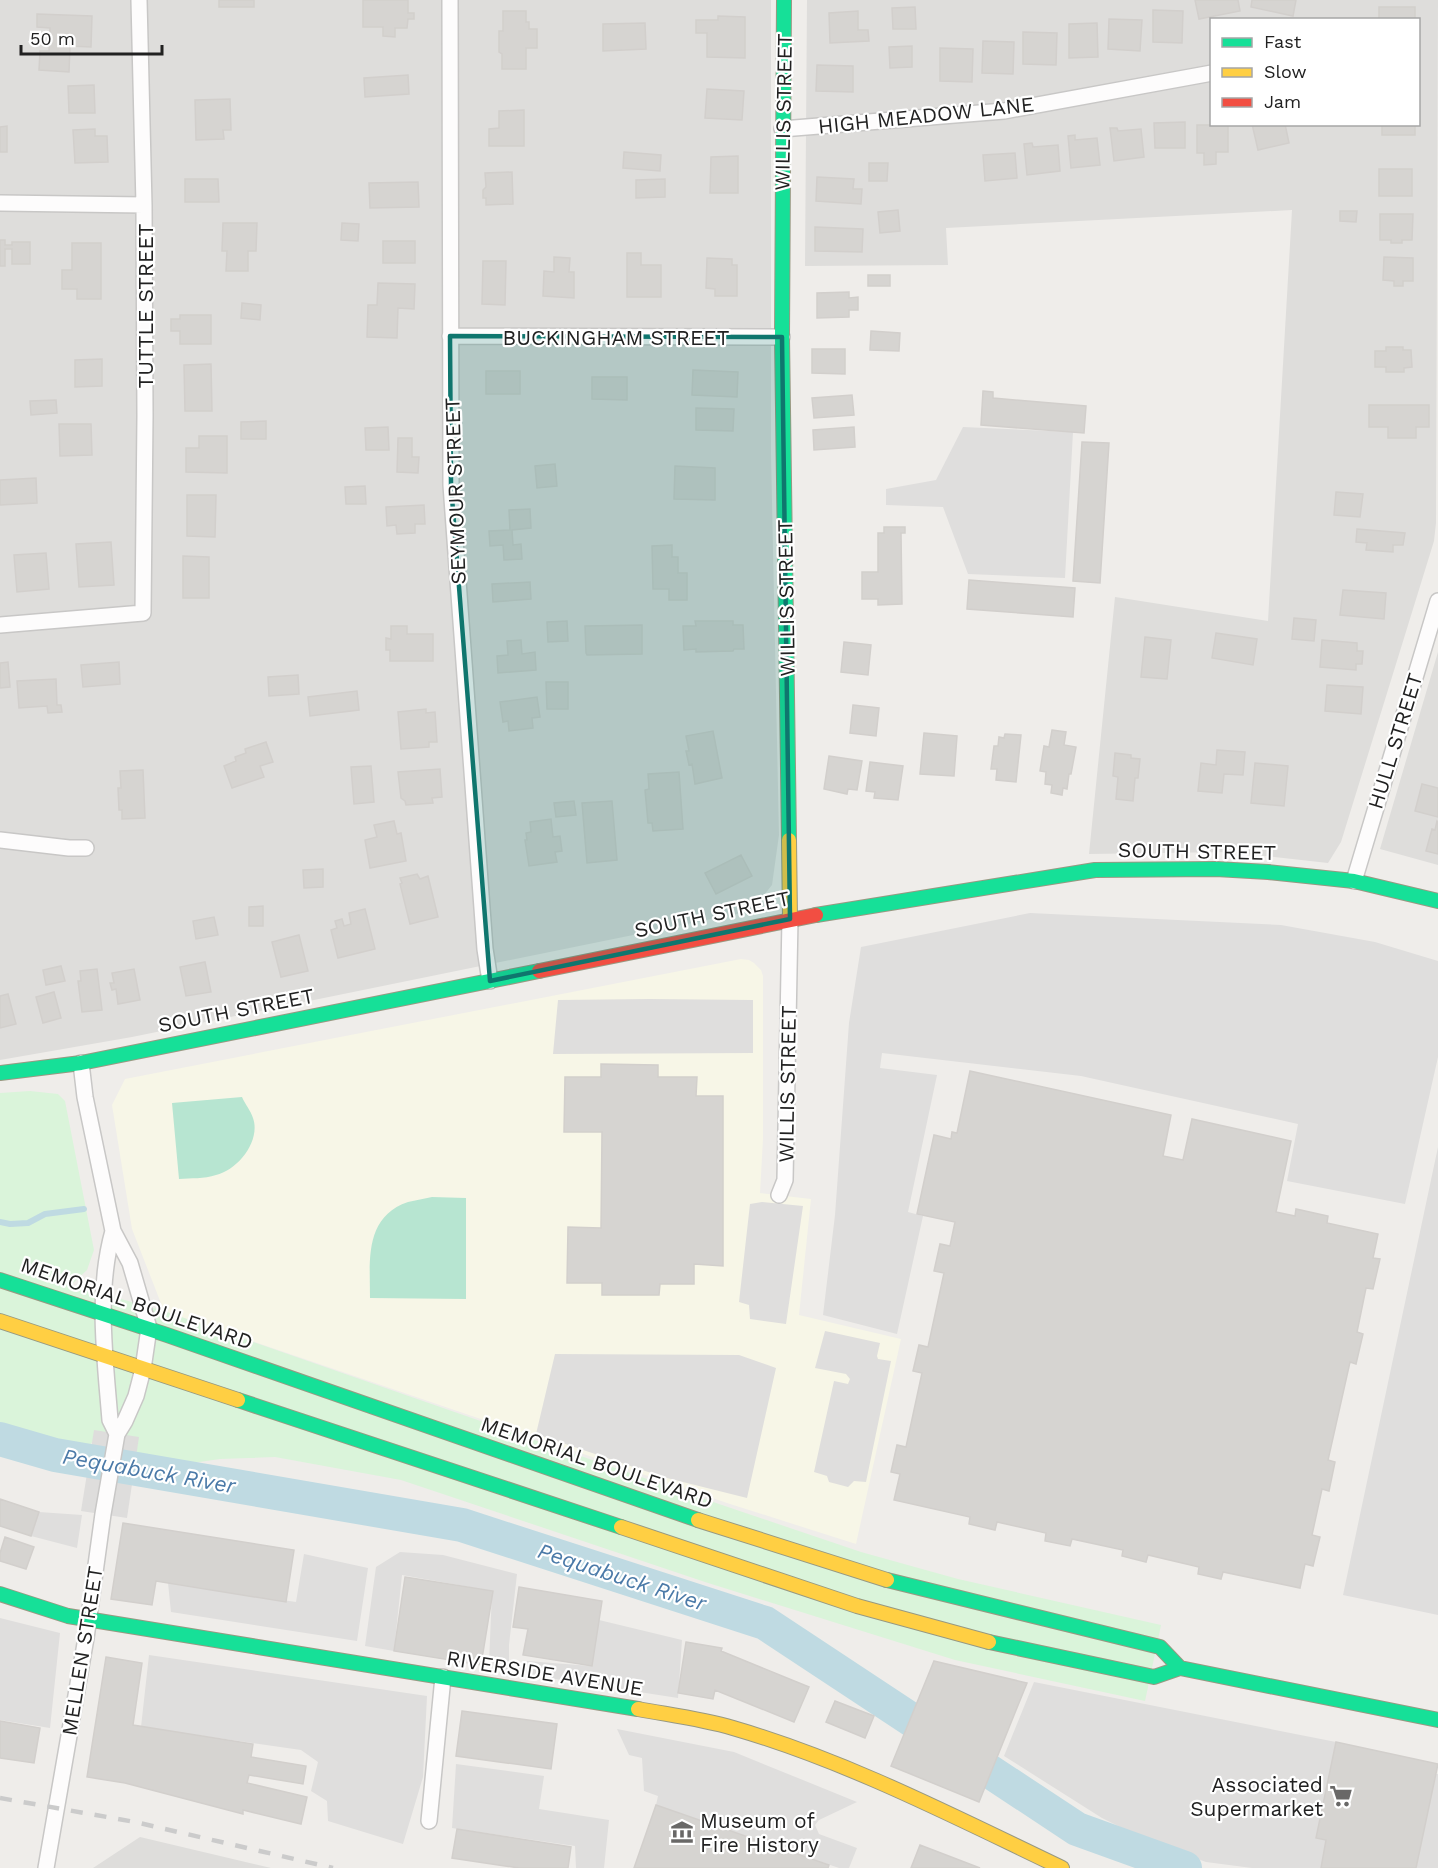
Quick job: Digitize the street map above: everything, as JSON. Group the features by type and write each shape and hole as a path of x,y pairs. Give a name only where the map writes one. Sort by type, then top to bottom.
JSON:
{"main road":[{"name":"WILLIS STREET","path":"784,0 782,337 790,919"},
{"name":"SOUTH STREET","path":"0,1073 81,1063 790,919 1095,870 1216,869 1268,872 1354,881 1438,901"},
{"name":"MEMORIAL BOULEVARD","path":"0,1280 149,1328 712,1525 888,1580 1160,1647 1180,1668"},
{"path":"0,1321 857,1606 1006,1647 1154,1677 1180,1668 1438,1720"},
{"name":"RIVERSIDE AVENUE","path":"0,1594 69,1617 682,1717 732,1728 864,1776 1062,1868"}],"street":[{"name":"TUTTLE STREET","path":"0,625 142,613 146,416 140,0"},
{"name":"SEYMOUR STREET","path":"450,0 451,485 489,981"},
{"name":"HIGH MEADOW LANE","path":"782,129 1004,111 1210,73"},
{"path":"0,203 144,205"},
{"name":"BUCKINGHAM STREET","path":"450,336 782,337"},
{"name":"HULL STREET","path":"1354,881 1438,601"},
{"path":"0,840 86,848"},
{"name":"WILLIS STREET","path":"779,1195 785,1180 790,919"},
{"name":"MELLEN STREET","path":"46,1868 117,1434 136,1396 143,1369 149,1328 130,1263 113,1231 81,1063"},
{"name":"MELLEN STREET","path":"113,1231 106,1257 103,1313 104,1356 110,1420 117,1434"},
{"path":"429,1821 443,1677"}],"highlighted area":[{"path":"450,336 782,337 790,919 490,981 451,485"}],"shaded area":[{"path":"0,0 771,0 771,454 779,835 772,885 751,911 132,1037 0,1060"},
{"path":"807,0 1438,0 1436,523 1434,541 1341,842 1328,863 1229,852 1089,854 1115,597 1268,621 1292,210 946,228 948,265 805,266"},
{"path":"963,427 1073,432 1065,578 968,574 943,507 886,505 886,489 936,480"},
{"path":"1438,652 1438,865 1380,849"},
{"path":"1030,913 1281,925 1375,942 1438,961 1438,1057 1405,1204 1287,1181 1298,1124 1081,1076 882,1053 880,1068 937,1075 908,1212 923,1216 897,1334 823,1315 835,1215 849,1023 861,947"},
{"path":"741,959 754,963 763,976 763,1139 760,1193 811,1199 799,1315 901,1339 856,1544 727,1503 164,1311 132,1229 112,1105 125,1079"},
{"path":"558,1000 753,1000 753,1053 553,1054"},
{"path":"1438,1147 1438,1615 1343,1595"},
{"path":"762,1202 803,1206 786,1324 750,1319 749,1305 739,1302 750,1204"},
{"path":"825,1331 880,1343 878,1359 891,1361 866,1482 854,1481 848,1487 829,1482 827,1476 814,1472 834,1381 848,1384 850,1379 846,1374 815,1368"},
{"path":"555,1354 739,1355 776,1368 747,1498 663,1477 536,1434"},
{"path":"39,1512 82,1515 77,1548 31,1536"},
{"path":"400,1552 443,1555 517,1574 509,1645 509,1672 489,1664 492,1591 402,1575 394,1651 365,1646 376,1567"},
{"path":"304,1554 368,1568 357,1641 171,1612 168,1583 296,1602"},
{"path":"0,1618 60,1633 50,1728 0,1720"},
{"path":"599,1620 682,1640 678,1698 523,1674 527,1661 591,1666"},
{"path":"149,1655 427,1696 423,1777 403,1844 328,1821 327,1801 311,1791 318,1762 301,1750 141,1727"},
{"path":"1034,1682 1336,1742 1316,1838 1326,1840 1321,1868 1252,1868 1206,1862 1148,1841 1102,1818 1004,1756"},
{"path":"617,1729 734,1752 857,1802 819,1820 815,1825 819,1834 857,1848 849,1868 839,1868 656,1805 658,1796 644,1791 642,1758 629,1755"},
{"path":"456,1764 544,1776 539,1809 609,1820 604,1868 576,1868 575,1846 452,1828"},
{"path":"1436,1774 1438,1774 1438,1868 1416,1868"},
{"path":"140,1837 271,1868 93,1868"}],"green space":[{"path":"30,1091 58,1094 65,1101 94,1250 87,1270 71,1285 164,1311 861,1552 958,1579 1161,1625 1145,1701 955,1660 705,1582 401,1480 275,1457 220,1459 179,1465 133,1457 99,1431 89,1447 0,1427 0,1093"},
{"path":"242,1097 252,1115 255,1127 251,1145 246,1153 224,1172 207,1177 179,1179 172,1103"},
{"path":"432,1197 466,1198 466,1299 370,1298 370,1255 377,1229 394,1209 408,1202"}],"pier":[{"path":"94,1430 139,1437 127,1518 81,1511"}],"building":[{"path":"219,0 254,0 254,7 219,7"},
{"path":"363,0 408,0 408,13 414,13 414,19 408,19 407,28 395,28 395,37 383,36 383,27 363,27"},
{"path":"1195,0 1238,0 1240,11 1199,19"},
{"path":"1252,0 1296,0 1293,16 1251,7"},
{"path":"915,7 916,29 893,29 892,8"},
{"path":"1379,7 1415,7 1415,18 1379,18"},
{"path":"1153,10 1183,11 1182,43 1153,42"},
{"path":"503,11 526,11 526,22 529,22 529,29 537,29 537,48 526,48 526,69 502,69 499,31 503,31"},
{"path":"858,11 858,30 868,30 869,41 830,43 829,13"},
{"path":"37,14 92,16 91,47 70,46 69,72 39,70 40,51 49,51 50,28 37,27"},
{"path":"718,16 745,17 745,58 707,57 707,33 696,33 696,20 718,20"},
{"path":"1109,19 1142,20 1140,51 1108,49"},
{"path":"645,23 646,49 603,51 603,24"},
{"path":"1097,23 1098,57 1069,58 1069,24"},
{"path":"1023,32 1057,33 1056,65 1023,64"},
{"path":"983,41 1014,42 1013,74 982,73"},
{"path":"912,46 912,67 890,68 889,47"},
{"path":"940,48 973,49 972,82 940,81"},
{"path":"817,65 853,66 853,92 816,91"},
{"path":"408,75 409,94 365,97 364,78"},
{"path":"94,85 95,113 69,113 68,86"},
{"path":"707,89 744,91 742,120 705,118"},
{"path":"230,99 231,130 223,130 224,139 196,140 195,100"},
{"path":"524,110 524,146 489,146 489,129 499,128 499,111"},
{"path":"1185,122 1185,148 1155,148 1154,123"},
{"path":"1197,125 1228,126 1228,152 1216,152 1216,164 1204,165 1204,153 1197,153"},
{"path":"7,126 7,152 0,152 0,127"},
{"path":"1252,126 1285,126 1289,143 1258,150"},
{"path":"1382,126 1415,126 1415,135 1382,135"},
{"path":"1110,128 1117,128 1118,131 1141,129 1144,157 1114,161"},
{"path":"95,129 95,136 107,136 108,162 75,163 73,130"},
{"path":"1075,135 1075,140 1097,138 1100,165 1071,168 1068,136"},
{"path":"1032,143 1033,147 1058,145 1060,171 1027,175 1024,144"},
{"path":"624,152 661,155 660,171 623,168"},
{"path":"1015,153 1017,178 985,181 983,155"},
{"path":"738,156 738,193 710,193 711,157"},
{"path":"869,163 888,163 887,181 869,181"},
{"path":"1379,169 1412,169 1412,196 1379,196"},
{"path":"512,172 513,204 486,205 486,198 483,198 483,190 486,187 485,173"},
{"path":"817,177 854,179 853,189 862,189 861,204 816,201"},
{"path":"185,179 218,179 219,202 185,202"},
{"path":"665,179 665,197 636,198 636,180"},
{"path":"418,182 419,207 370,208 369,183"},
{"path":"898,210 900,231 880,233 878,212"},
{"path":"1340,211 1357,211 1356,222 1340,221"},
{"path":"1380,214 1413,214 1412,240 1391,243 1391,240 1380,240"},
{"path":"223,223 257,223 256,251 248,251 248,271 226,271 227,251 222,251"},
{"path":"342,223 359,224 358,241 341,240"},
{"path":"815,227 863,229 862,252 815,251"},
{"path":"0,240 5,240 5,245 12,245 12,242 30,242 30,264 12,264 12,249 5,249 5,266 0,266"},
{"path":"383,241 415,241 415,263 383,263"},
{"path":"72,243 101,243 101,299 77,299 77,289 62,289 62,270 72,270"},
{"path":"627,253 641,253 641,265 661,265 661,297 627,297"},
{"path":"554,257 570,258 569,272 574,272 574,298 543,296 544,271 554,272"},
{"path":"1384,257 1413,258 1413,281 1403,281 1403,286 1394,286 1394,281 1383,280"},
{"path":"707,258 732,259 732,265 737,265 737,296 715,296 715,289 706,288"},
{"path":"483,261 506,261 505,305 482,304"},
{"path":"868,275 890,275 890,286 868,286"},
{"path":"378,283 415,284 414,309 398,308 397,338 367,337 368,305 377,305"},
{"path":"849,292 849,298 858,297 858,310 849,310 849,317 817,318 817,293"},
{"path":"242,303 261,305 260,320 241,318"},
{"path":"180,315 211,315 211,344 180,344 180,331 171,331 171,319 180,319"},
{"path":"871,331 900,333 899,351 870,350"},
{"path":"1386,347 1403,347 1403,350 1411,350 1412,367 1404,368 1404,372 1386,372 1386,367 1375,367 1375,351 1386,351"},
{"path":"812,349 845,349 845,374 812,373"},
{"path":"102,359 102,386 75,387 75,360"},
{"path":"211,364 212,411 185,411 184,365"},
{"path":"693,370 738,372 737,397 692,395"},
{"path":"486,371 520,371 520,394 486,394"},
{"path":"592,377 627,377 627,400 592,399"},
{"path":"983,391 993,392 993,398 1086,406 1084,433 981,425"},
{"path":"852,395 854,415 814,418 812,398"},
{"path":"56,400 57,413 31,415 30,401"},
{"path":"1369,405 1429,405 1429,427 1416,427 1416,438 1388,438 1388,427 1369,427"},
{"path":"696,408 734,409 733,431 696,430"},
{"path":"266,421 266,439 241,439 241,422"},
{"path":"59,424 91,424 92,455 60,456"},
{"path":"388,427 389,450 366,450 365,428"},
{"path":"854,427 855,447 814,450 813,430"},
{"path":"199,436 227,436 227,473 186,472 186,448 199,448"},
{"path":"398,438 412,438 412,457 419,457 418,473 397,472"},
{"path":"1082,442 1109,443 1100,583 1073,581"},
{"path":"555,464 557,486 537,488 535,466"},
{"path":"675,466 715,468 715,500 674,499"},
{"path":"36,478 37,503 0,505 0,480"},
{"path":"365,486 366,504 346,504 345,487"},
{"path":"1336,492 1363,494 1360,517 1334,515"},
{"path":"187,495 216,495 215,537 187,536"},
{"path":"424,505 425,524 415,524 415,533 397,534 396,525 387,526 386,507"},
{"path":"530,509 531,528 512,530 513,545 521,544 522,559 504,560 503,545 490,546 489,531 510,530 509,510"},
{"path":"884,527 905,527 905,533 901,533 902,604 878,605 878,599 862,599 862,572 878,572 878,533 884,533"},
{"path":"1357,529 1405,533 1403,545 1393,545 1393,552 1366,550 1367,543 1356,542"},
{"path":"111,542 114,585 79,587 76,544"},
{"path":"672,545 672,557 678,557 678,573 687,573 687,600 669,600 669,589 653,589 652,546"},
{"path":"46,553 49,589 17,592 14,555"},
{"path":"183,556 209,557 209,598 183,598"},
{"path":"969,580 1075,588 1073,617 967,609"},
{"path":"530,582 531,599 493,602 492,584"},
{"path":"1343,590 1386,593 1384,619 1340,615"},
{"path":"1294,618 1316,620 1314,641 1292,639"},
{"path":"567,621 568,641 548,642 547,622"},
{"path":"695,621 733,621 733,625 743,625 744,649 696,652 696,649 684,650 683,626 696,626"},
{"path":"642,625 642,654 587,655 585,626"},
{"path":"391,626 407,626 407,634 433,634 433,661 390,661 390,650 386,650 386,638 391,639"},
{"path":"1216,633 1257,639 1253,665 1212,658"},
{"path":"1145,637 1171,640 1167,679 1141,677"},
{"path":"521,640 522,654 535,652 536,670 498,673 497,656 508,655 507,641"},
{"path":"1322,640 1357,643 1357,651 1363,651 1362,664 1356,664 1356,670 1320,667"},
{"path":"844,642 871,645 868,675 841,672"},
{"path":"8,662 10,687 0,688 0,663"},
{"path":"119,662 120,684 83,687 81,665"},
{"path":"298,675 299,694 269,696 268,677"},
{"path":"56,679 57,705 61,705 62,712 48,713 47,706 19,708 17,681"},
{"path":"546,682 568,682 568,709 547,709"},
{"path":"1327,685 1363,687 1361,714 1325,711"},
{"path":"357,691 359,710 310,716 308,697"},
{"path":"537,697 540,717 532,718 533,728 509,731 508,721 503,722 500,702"},
{"path":"853,705 879,708 876,736 850,733"},
{"path":"426,709 426,713 435,712 437,742 429,742 429,747 401,749 398,712"},
{"path":"1052,730 1066,732 1064,745 1076,747 1067,789 1063,788 1062,795 1051,793 1052,785 1045,784 1046,772 1040,771 1044,746 1049,747"},
{"path":"713,731 722,778 695,784 692,764 689,765 686,751 689,751 686,736"},
{"path":"924,733 957,736 954,776 920,774"},
{"path":"1005,734 1021,735 1016,782 996,780 997,769 991,769 994,746 998,746 999,737 1004,738"},
{"path":"266,742 273,762 260,766 264,777 232,788 224,766 236,761 235,757 246,753 245,749"},
{"path":"1217,750 1245,752 1243,775 1224,774 1222,793 1198,791 1201,763 1216,765"},
{"path":"1115,753 1140,759 1138,778 1135,778 1133,801 1116,799 1118,777 1113,776"},
{"path":"829,756 862,761 857,790 848,789 847,794 824,789"},
{"path":"870,762 903,766 898,800 874,798 875,792 866,791"},
{"path":"1255,763 1288,766 1284,806 1251,803"},
{"path":"371,766 374,802 354,804 351,767"},
{"path":"440,769 442,797 432,798 433,803 406,805 401,798 398,772"},
{"path":"143,770 145,818 122,819 122,810 119,810 118,788 121,788 120,771"},
{"path":"679,772 683,829 653,831 652,823 648,823 645,790 649,789 648,774"},
{"path":"1422,784 1438,788 1438,817 1415,811"},
{"path":"574,801 576,815 556,817 554,803"},
{"path":"612,801 617,860 587,863 582,803"},
{"path":"551,819 553,837 560,836 562,851 555,852 557,862 529,866 525,840 527,840 526,833 531,832 530,822"},
{"path":"394,821 397,834 401,833 406,861 370,868 365,840 377,837 374,825"},
{"path":"1437,821 1438,854 1426,851 1432,829 1435,830"},
{"path":"741,855 752,876 716,894 705,873"},
{"path":"323,869 323,887 304,888 303,870"},
{"path":"417,874 420,879 428,876 438,917 410,924 400,878"},
{"path":"263,906 263,926 249,926 249,907"},
{"path":"365,909 375,949 338,958 331,930 337,928 335,921 342,919 344,926 351,924 349,913"},
{"path":"214,917 218,935 196,939 193,921"},
{"path":"299,935 308,971 281,977 272,942"},
{"path":"205,962 211,992 186,996 180,967"},
{"path":"61,966 65,981 46,985 43,970"},
{"path":"97,969 102,1010 82,1012 78,981 81,981 80,971"},
{"path":"134,969 140,1000 118,1004 116,989 112,990 110,983 114,983 112,973"},
{"path":"54,992 61,1018 43,1023 36,997"},
{"path":"8,994 16,1024 0,1028 0,996"},
{"path":"601,1064 658,1065 658,1077 697,1077 696,1096 723,1096 723,1266 694,1264 694,1284 660,1284 659,1295 602,1295 602,1283 567,1283 568,1227 601,1228 602,1132 564,1132 565,1077 601,1077"},
{"path":"970,1071 1171,1115 1163,1156 1183,1160 1192,1119 1291,1141 1276,1212 1295,1216 1296,1209 1328,1216 1327,1223 1378,1234 1373,1258 1380,1259 1373,1289 1366,1288 1357,1332 1363,1334 1356,1364 1350,1362 1328,1460 1335,1462 1329,1491 1322,1489 1312,1535 1320,1537 1313,1566 1305,1564 1300,1588 1223,1572 1221,1579 1198,1574 1199,1567 1148,1555 1146,1562 1122,1556 1123,1550 1072,1539 1070,1546 1045,1541 1046,1533 997,1522 995,1530 969,1524 970,1517 894,1500 900,1474 891,1472 897,1445 906,1447 922,1373 913,1371 919,1345 928,1347 944,1273 934,1271 940,1244 950,1246 955,1222 917,1214 934,1135 951,1139 952,1132 957,1133"},
{"path":"0,1499 39,1512 31,1536 0,1526"},
{"path":"123,1523 294,1550 286,1602 156,1581 152,1605 111,1599"},
{"path":"5,1537 34,1547 26,1569 0,1561"},
{"path":"405,1577 493,1591 481,1665 394,1651"},
{"path":"519,1587 602,1601 592,1666 523,1655 528,1629 513,1627"},
{"path":"686,1642 722,1648 721,1651 809,1687 794,1722 715,1690 713,1699 678,1693"},
{"path":"106,1657 142,1663 133,1725 253,1744 251,1757 306,1766 303,1784 249,1775 247,1783 307,1797 301,1824 243,1810 243,1814 125,1783 87,1777"},
{"path":"934,1661 1027,1683 979,1802 891,1766"},
{"path":"835,1701 874,1716 865,1738 826,1722"},
{"path":"462,1711 557,1724 551,1769 456,1756"},
{"path":"0,1721 40,1728 34,1763 0,1758"},
{"path":"1336,1742 1438,1764 1416,1868 1321,1868 1326,1840 1316,1838"},
{"path":"656,1805 829,1865 828,1868 634,1868"},
{"path":"457,1829 571,1847 568,1868 519,1868 452,1858"},
{"path":"920,1845 980,1868 911,1868"}],"waterway":[{"path":"0,1222 28,1223 45,1214 84,1209"},
{"name":"Pequabuck River","path":"0,1439 55,1455 462,1525 765,1623 1077,1829 1185,1868"}],"railway":[{"path":"0,1798 135,1822 333,1868"}],"traffic: fast":[{"path":"784,0 782,337 789,840"},
{"path":"816,915 1095,870 1216,869 1268,872 1354,881 1438,901"},
{"path":"0,1073 81,1063 539,971"},
{"path":"0,1280 167,1335 698,1520"},
{"path":"238,1400 621,1527"},
{"path":"887,1580 1160,1647 1180,1668"},
{"path":"0,1594 68,1616 638,1709"},
{"path":"989,1642 1154,1677 1180,1668 1438,1720"}],"traffic: slow":[{"path":"789,840 790,919"},
{"path":"0,1321 238,1400"},
{"path":"698,1520 887,1580"},
{"path":"621,1527 857,1606 989,1642"},
{"path":"638,1709 721,1725 775,1741 900,1791 1062,1868"}],"traffic: jam":[{"path":"539,971 816,915"}],"place":[{"name":"Associated Supermarket","path":"1341,1796"},
{"name":"Museum of Fire History","path":"682,1832"}]}
